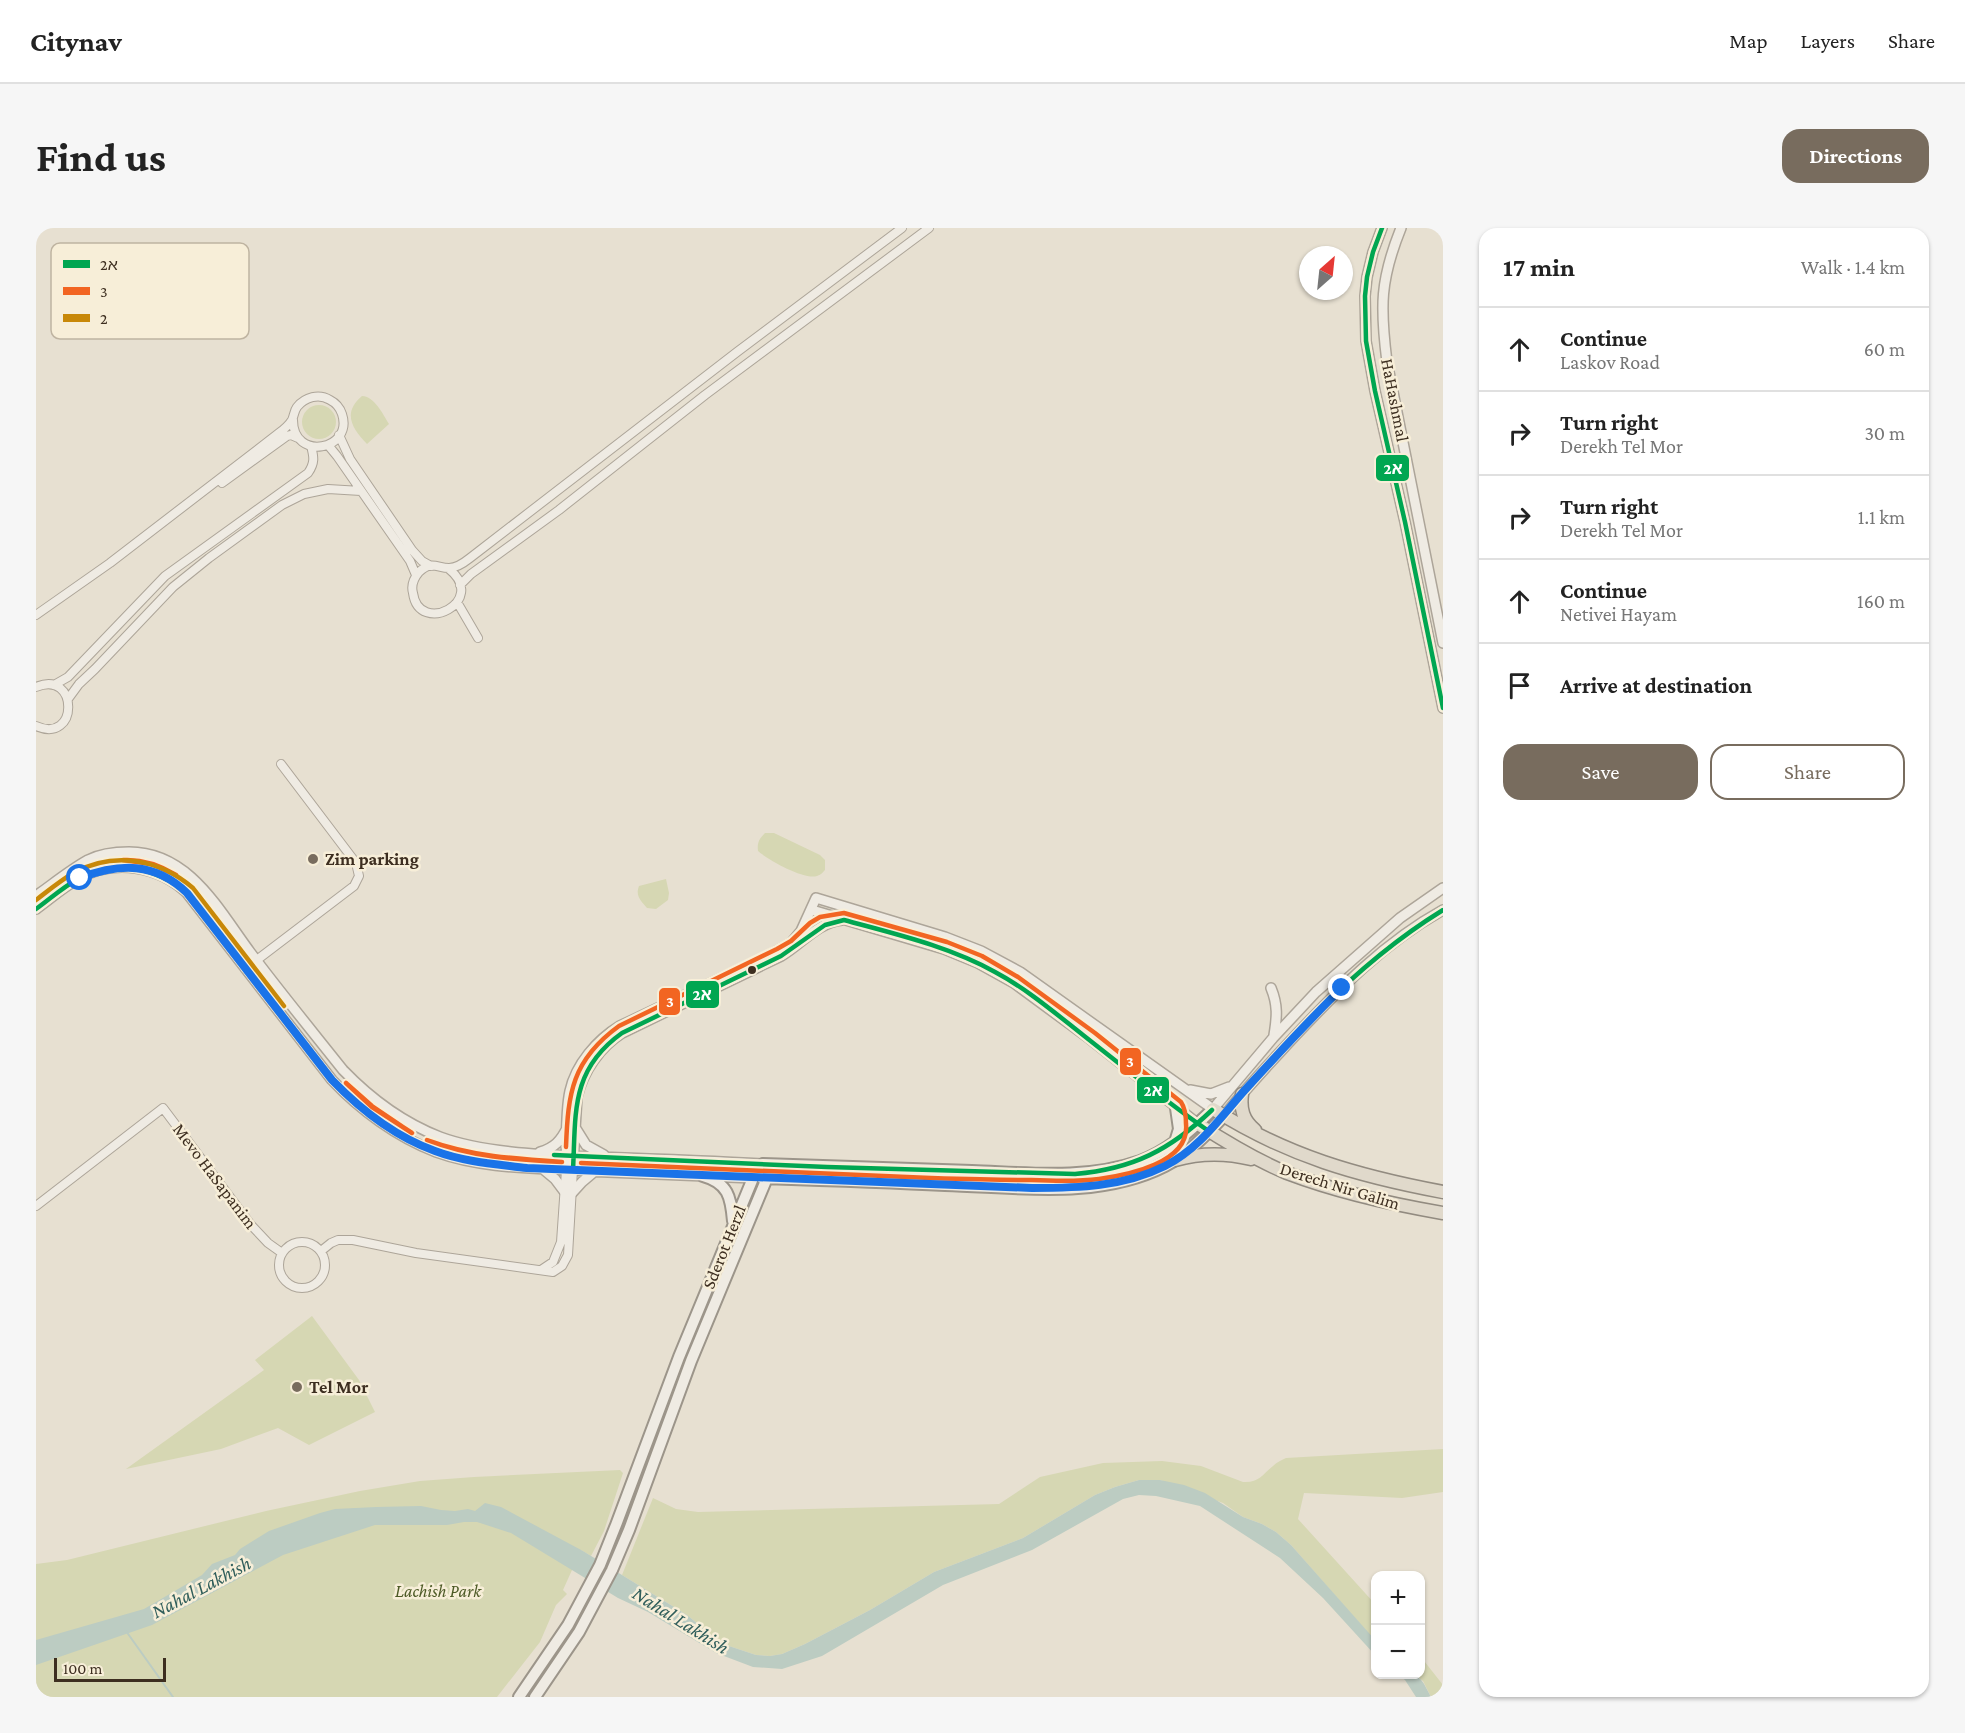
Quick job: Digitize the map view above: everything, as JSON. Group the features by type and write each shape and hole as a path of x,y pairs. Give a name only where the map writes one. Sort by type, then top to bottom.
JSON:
{"highway":[{"path":"1242,1094 1242,1112 1247,1123 1263,1136"},
{"path":"1213,1108 1281,1147 1332,1166 1443,1192"},
{"name":"Derech Nir Galim","path":"1198,1124 1261,1161 1287,1172 1345,1191 1443,1214"},
{"path":"1175,1160 1215,1154 1261,1161"}],"main road":[{"path":"1175,1143 1179,1130 1176,1108"},
{"path":"767,1178 763,1164 1095,1173 1156,1155 1175,1143 1213,1108"},
{"path":"753,1178 1083,1188 1125,1181 1147,1174 1175,1160 1210,1132 1224,1116"},
{"name":"Sderot Herzl","path":"520,1695 568,1625 600,1565 679,1356 753,1178 763,1164"},
{"path":"703,1176 724,1187 730,1202 733,1225"},
{"name":"Sderot Herzl","path":"536,1697 579,1632 612,1570 691,1361 767,1178"}],"street":[{"path":"448,569 470,558 738,351 902,228"},
{"path":"460,585 471,574 559,510 705,395 929,228"},
{"name":"HaHashmal","path":"1382,228 1367,277 1366,341 1443,708"},
{"name":"HaHashmal","path":"1401,228 1384,278 1383,333 1443,643"},
{"path":"36,622 287,436 291,435 311,446 328,445 339,435 343,426 341,412 337,405 326,398 317,396 306,399 296,408 293,420 298,438"},
{"path":"36,615 149,533 293,420"},
{"path":"339,435 350,459 412,550 422,561 431,566"},
{"path":"328,445 410,561 416,576"},
{"path":"54,685 68,677 165,576 308,473 313,466 314,458 311,446"},
{"path":"68,699 79,684 173,587 282,505 304,494 328,489 361,491"},
{"path":"431,566 443,566 448,569 458,578 460,585 457,602 441,614 434,614 421,608 413,598 412,590 416,576 431,566"},
{"path":"457,602 478,638"},
{"path":"36,687 46,684 54,685 62,690 68,699 69,710 63,723 50,729 36,726"},
{"path":"245,969 354,886 359,876 356,863 281,764"},
{"path":"36,897 70,872 98,856 121,853 147,854 172,863 198,883 343,1070 365,1091 424,1130 454,1141 491,1149 763,1164"},
{"path":"36,909 80,878 111,869 144,868 165,876 187,893 332,1080 355,1103 378,1120 435,1152 478,1162 543,1169 753,1178"},
{"path":"807,937 820,900 945,937 981,951 1020,972 1213,1108 1316,992 1387,930 1442,888"},
{"path":"1224,1116 1313,1016 1372,960 1443,910"},
{"path":"816,911 944,950 978,963 1014,983 1198,1124"},
{"path":"321,1251 338,1240 353,1240 416,1253 539,1271 553,1262 561,1242 568,1192 570,1090 574,1078 589,1053 602,1038 620,1026 791,943 816,911"},
{"path":"537,1153 554,1146 571,1127 583,1078 594,1060 616,1037 781,956 824,924 844,920"},
{"path":"1271,988 1277,1012 1273,1038"},
{"path":"1185,1089 1212,1094 1225,1090 1238,1080"},
{"name":"Mevo HaSapanim","path":"36,1206 164,1108 252,1225 282,1253"},
{"path":"571,1127 586,1145 609,1157"},
{"path":"543,1169 568,1192"},
{"path":"568,1192 595,1171"},
{"path":"301,1242 315,1246 324,1258 324,1273 316,1284 304,1288 292,1287 283,1279 279,1266 282,1253 287,1247 301,1242"}],"green space":[{"path":"362,396 374,402 389,424 367,444 351,420 352,408"},
{"path":"319,405 331,410 336,422 331,434 319,439 307,434 302,422 307,410"},
{"path":"765,833 774,833 820,855 825,860 825,870 817,876 804,875 770,859 758,851 759,841"},
{"path":"666,879 668,900 656,909 647,908 638,896 639,886"},
{"path":"312,1316 359,1380 375,1412 309,1445 278,1428 221,1449 126,1469 264,1370 255,1360"},
{"path":"1443,1449 1443,1492 1402,1498 1304,1493 1298,1519 1371,1600 1371,1636 1291,1545 1276,1532 1243,1517 1223,1503 1160,1480 1139,1480 1095,1495 1023,1538 934,1572 870,1610 782,1654 756,1655 729,1646 716,1639 687,1615 622,1575 653,1498 676,1509 698,1512 999,1504 1040,1477 1103,1463 1162,1461 1201,1466 1248,1482 1260,1478 1276,1463 1286,1458"},
{"name":"Lachish Park","path":"620,1470 623,1473 604,1531 591,1556 581,1550 563,1590 567,1594 556,1605 540,1642 497,1697 36,1697 36,1564 67,1560 266,1511 420,1481"},
{"path":"1425,1662 1443,1685 1443,1697 1431,1697 1420,1679 1425,1679"}],"water":[{"name":"Nahal Lakhish","path":"1139,1480 1160,1480 1184,1485 1205,1493 1243,1517 1276,1532 1291,1545 1371,1635 1371,1651 1323,1598 1280,1558 1200,1506 1156,1496 1139,1495 1123,1499 1032,1550 943,1585 822,1656 782,1669 753,1667 716,1653 648,1612 618,1598 511,1533 477,1522 447,1525 375,1525 283,1555 152,1625 36,1665 36,1640 144,1609 202,1575 212,1564 235,1555 240,1549 269,1531 335,1509 421,1506 441,1510 475,1511 485,1503 501,1507 583,1551 687,1615 716,1639 729,1646 756,1655 770,1656 782,1654 805,1644 870,1610 934,1572 1023,1538 1095,1495"},
{"path":"1420,1679 1431,1697 1416,1697 1405,1680"}],"waterway":[{"path":"126,1631 173,1697"}],"transit line":[{"name":"2א","path":"1382,228 1367,277 1366,341 1443,708"},
{"name":"2","path":"36,900 75,872 90,865 121,860 136,861 166,870 193,888 284,1006"},
{"name":"3","path":"123,860 151,863 176,875 152,864 123,860"},
{"name":"2א","path":"36,909 78,879 107,869 135,869 162,877 187,893 332,1080 360,1106 387,1126 414,1141 471,1160 502,1165 573,1170 579,1094 584,1078 605,1047 622,1033 781,956 825,925 844,920 882,930 959,955 995,972 1041,1002 1210,1132 1290,1040 1347,983 1377,957 1443,910"},
{"name":"3","path":"566,1147 571,1094 576,1079 582,1065 603,1039 619,1026 777,949 791,941 820,917 844,913 947,942 982,956 1018,977 1095,1033 1181,1102 1186,1118 1185,1137 1168,1157 1140,1170 1090,1180 931,1178 581,1163"},
{"name":"3","path":"346,1083 372,1106 412,1133 372,1107 346,1083"},
{"name":"2א","path":"554,1155 827,1167 1075,1174 1115,1168 1150,1155 1181,1136 1212,1110"},
{"name":"3","path":"427,1140 476,1153 562,1162 510,1159 476,1154 427,1140"}],"place":[{"name":"Zim parking","path":"313,859"},
{"name":"Tel Mor","path":"297,1387"}],"route":[{"path":"80,878 100,871 144,868 173,881 187,893 332,1080 355,1103 397,1132 435,1152 466,1160 527,1168 1032,1188 1083,1188 1125,1181 1147,1174 1175,1160 1202,1138 1313,1016 1342,988"}]}
